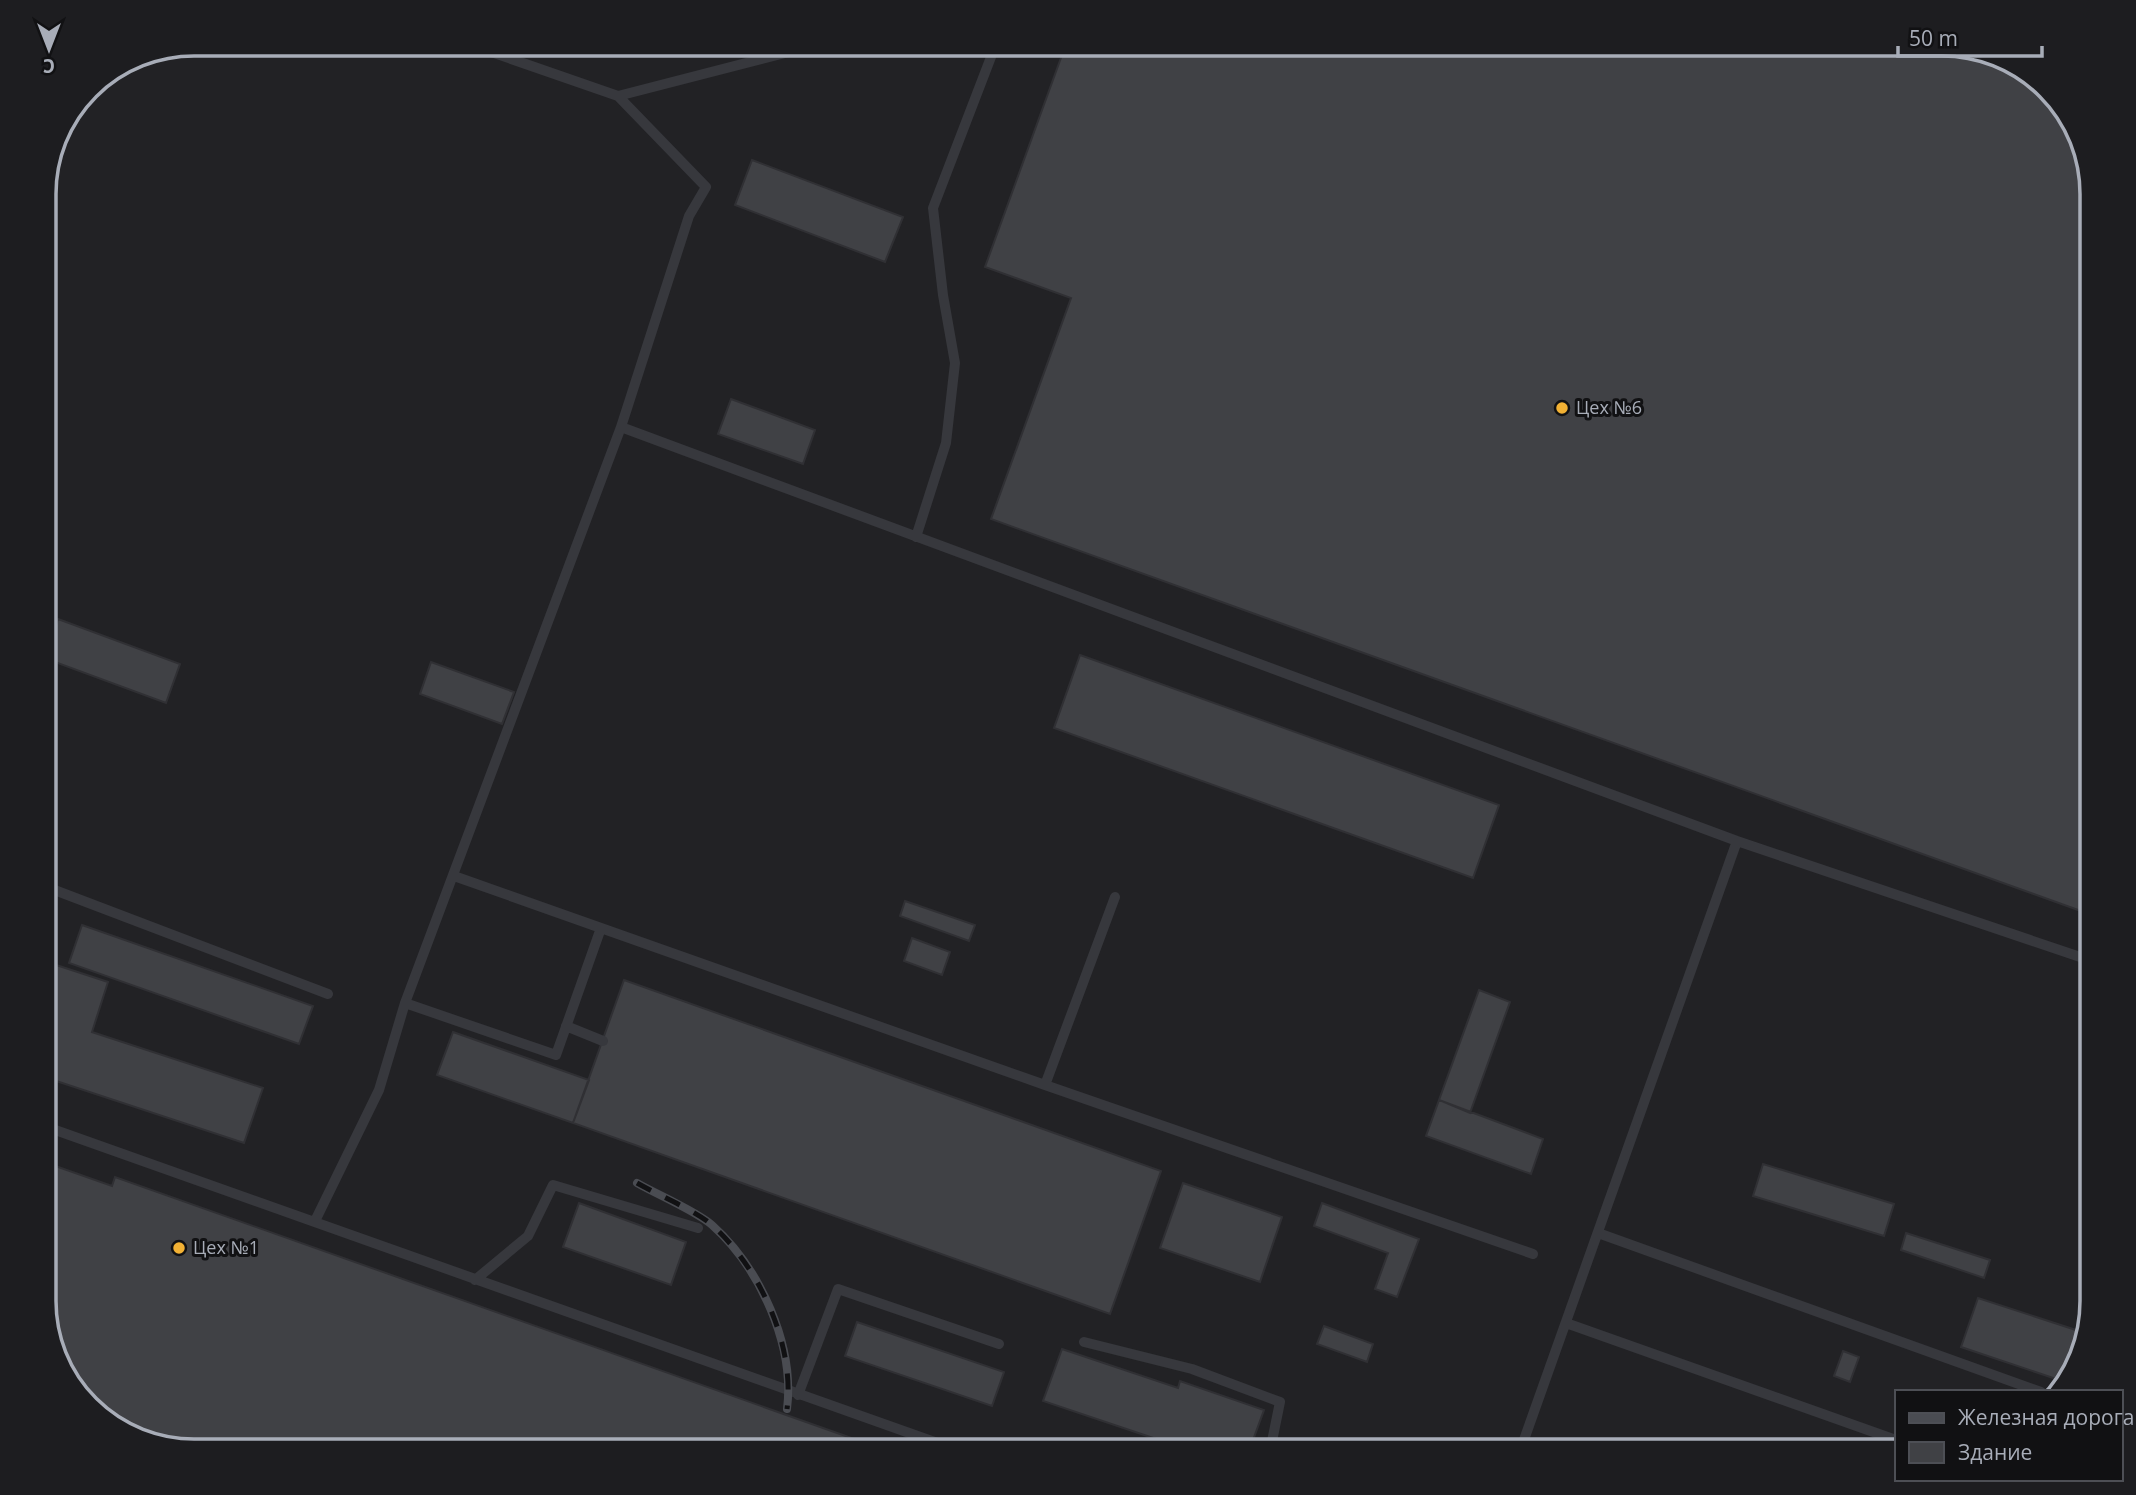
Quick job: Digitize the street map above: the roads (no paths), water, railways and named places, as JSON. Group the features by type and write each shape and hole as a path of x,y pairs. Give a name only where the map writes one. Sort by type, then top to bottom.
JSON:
{"lane":[{"path":"315,1222 379,1090 405,1003 621,427 689,216 706,187 618,96 503,56"},
{"path":"618,96 773,56"},
{"path":"916,537 946,443 955,363 943,295 933,208 991,56"},
{"path":"621,427 1737,841 2080,957"},
{"path":"1524,1439 1737,841"},
{"path":"454,876 1533,1254"},
{"path":"56,891 328,994"},
{"path":"1045,1085 1115,897"},
{"path":"405,1003 556,1055 601,928"},
{"path":"566,1026 603,1041"},
{"path":"56,1130 925,1439"},
{"path":"475,1280 528,1237 553,1185 698,1228"},
{"path":"1598,1233 2035,1390"},
{"path":"798,1395 838,1289 999,1344"},
{"path":"1566,1323 1893,1439"},
{"path":"1084,1342 1192,1369 1280,1402 1272,1439"}],"railway":[{"path":"637,1183 686,1208 712,1225 745,1263 759,1285 779,1334 788,1384 787,1409"}],"place":[{"name":"Цех №6","path":"1562,408"},
{"name":"Цех №1","path":"179,1248"}]}
